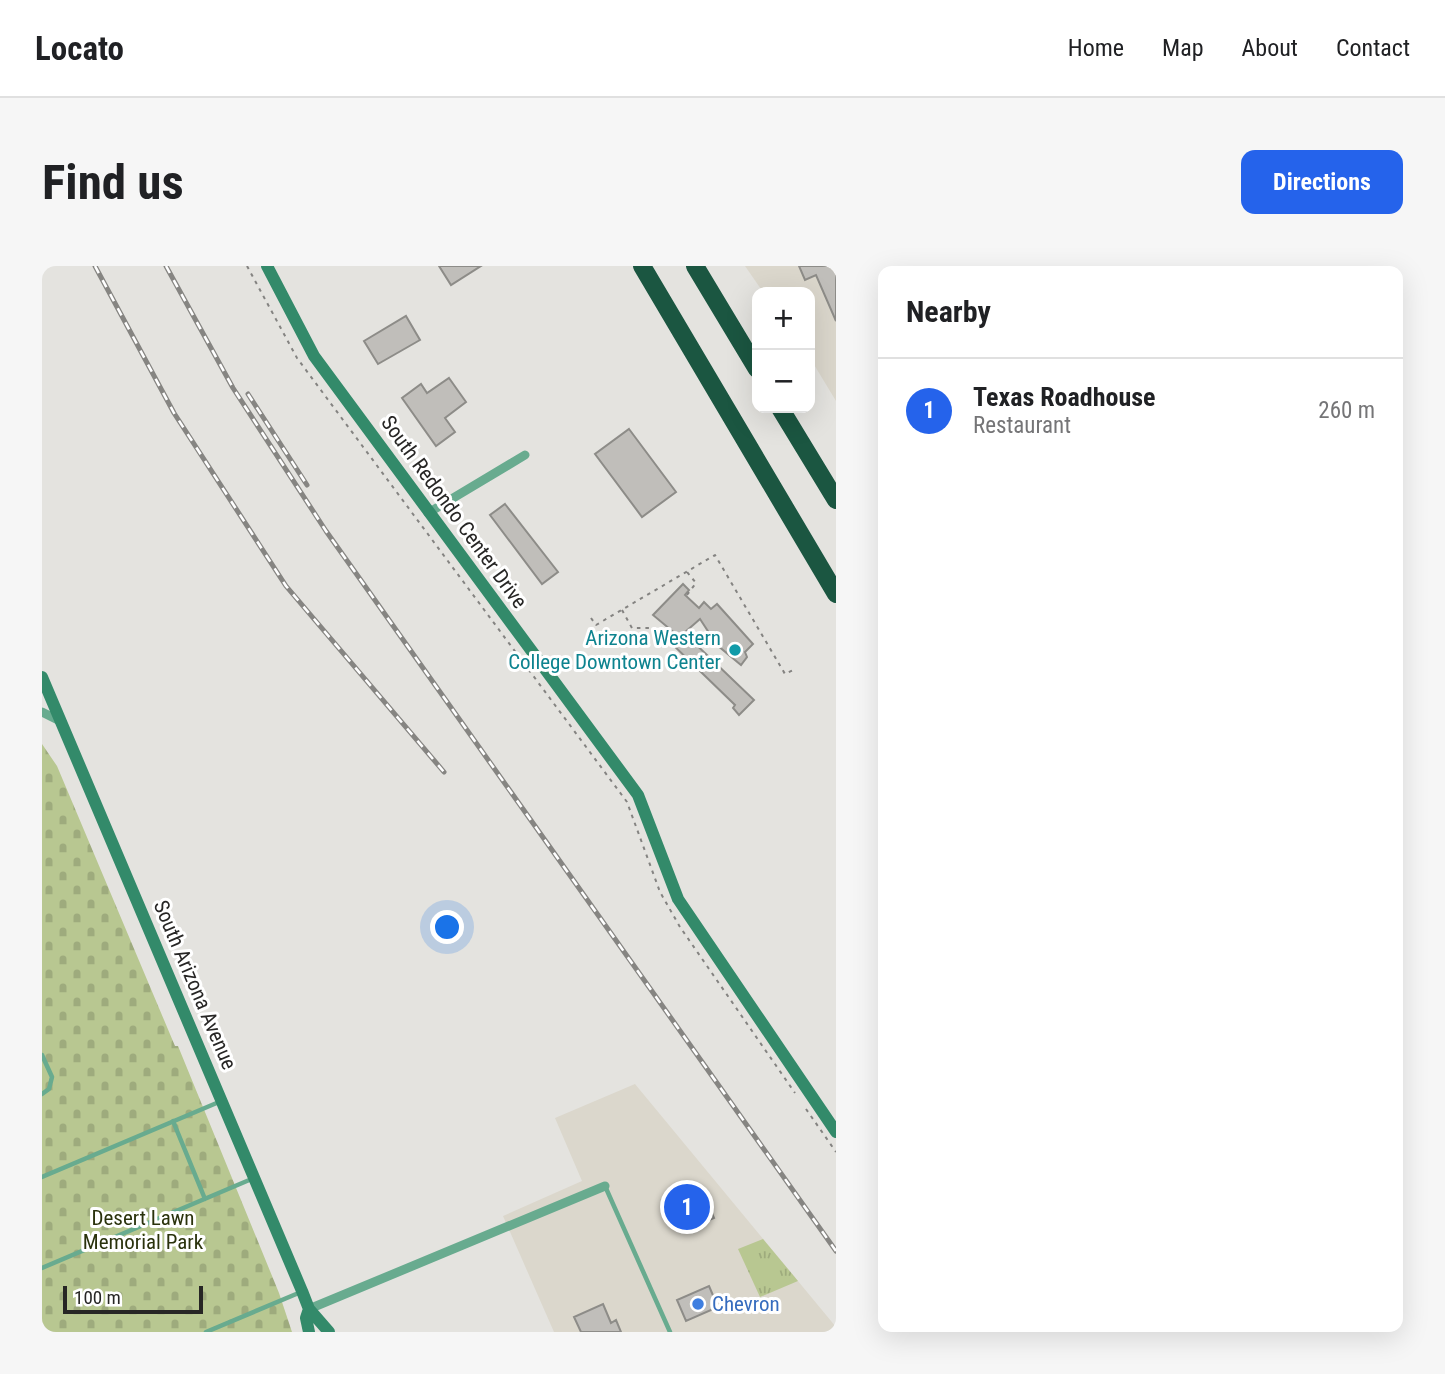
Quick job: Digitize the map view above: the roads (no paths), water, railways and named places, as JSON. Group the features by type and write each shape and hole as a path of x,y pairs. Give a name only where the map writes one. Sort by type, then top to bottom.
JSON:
{"highway":[{"path":"642,266 836,594"},
{"path":"695,266 752,361"},
{"path":"783,413 836,500"}],"street":[{"name":"South Redondo Center Drive","path":"267,266 314,356 638,795 678,899 836,1132"},
{"path":"428,513 525,455"},
{"name":"South Arizona Avenue","path":"42,677 223,1100 309,1309 329,1332"},
{"path":"42,712 62,722"},
{"path":"309,1309 606,1186"},
{"name":"South Arizona Avenue","path":"309,1309 306,1318 309,1332"}],"lane":[{"path":"42,1055 52,1077 49,1089 42,1094"},
{"path":"42,1177 223,1100"},
{"path":"173,1121 205,1199"},
{"path":"42,1268 255,1178"},
{"path":"606,1186 670,1332"},
{"path":"206,1332 302,1291"}],"railway":[{"path":"95,266 174,413 286,586 444,772"},
{"path":"166,266 233,388 326,531 836,1251"},
{"path":"248,394 307,485"}],"place":[{"name":"Arizona Western College Downtown Center","path":"735,650"},
{"name":"Texas Roadhouse","path":"687,1207"},
{"name":"Chevron","path":"698,1304"}],"park label":[{"name":"Desert Lawn Memorial Park","path":"143,1230"}]}
